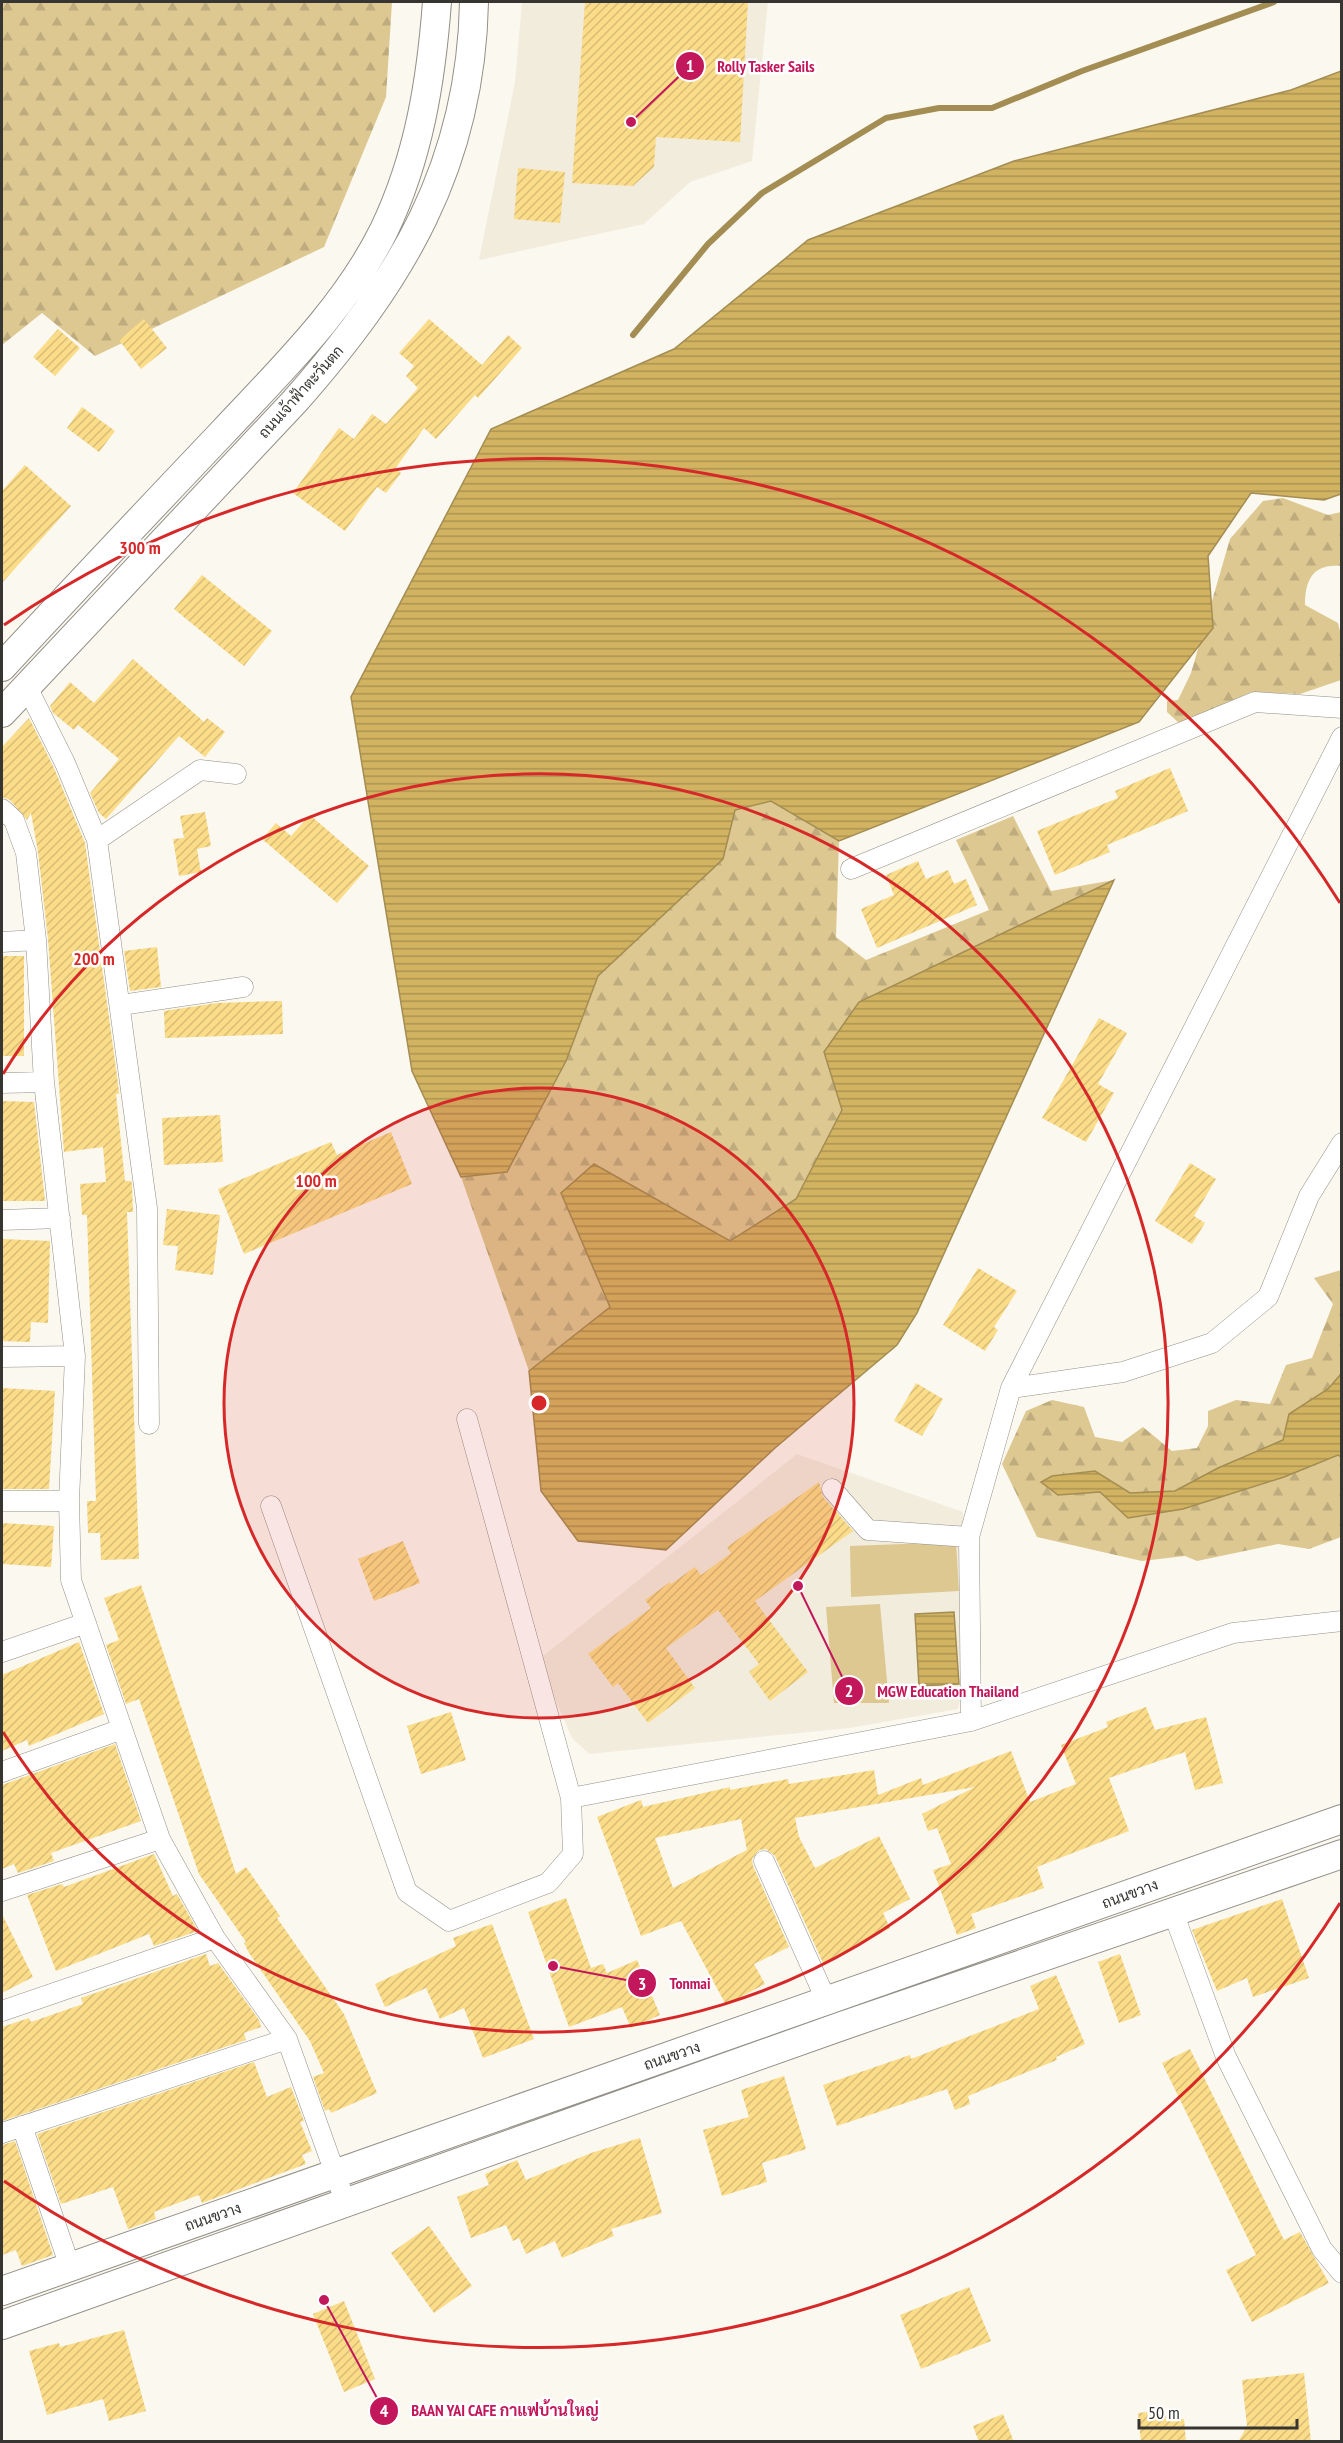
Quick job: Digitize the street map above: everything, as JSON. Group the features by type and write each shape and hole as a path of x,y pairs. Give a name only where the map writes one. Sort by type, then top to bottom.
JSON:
{"main road":[{"name":"ถนนเจ้าฟ้าตะวันตก","path":"2,667 300,349 363,265 396,204 416,149 432,62 437,2"},
{"name":"ถนนเจ้าฟ้าตะวันตก","path":"2,712 295,401 349,337 387,284 432,205 456,133 466,89 474,2"},
{"name":"ถนนขวาง","path":"2,2291 1341,1819"},
{"name":"ถนนขวาง","path":"2,2325 345,2201 1341,1854"},
{"path":"1076,1914 1083,1943"}],"street":[{"path":"26,685 65,763 97,840 147,1208 148,1424"},
{"path":"851,869 1255,702 1341,708"},
{"path":"971,1721 969,1538 1011,1388 1341,737"},
{"path":"97,840 200,770 236,774"},
{"path":"2,809 14,820 26,853 36,940 44,1082 75,1356 69,1501 71,1580 160,1839 215,1938 286,2039 345,2201"},
{"path":"2,942 36,940"},
{"path":"121,1005 243,987"},
{"path":"2,1083 44,1082"},
{"path":"1011,1388 1123,1372 1212,1343 1268,1297 1309,1196 1341,1143"},
{"path":"2,1220 60,1218"},
{"path":"2,1357 75,1356"},
{"path":"271,1506 406,1892 449,1921 548,1883 573,1854 571,1798 467,1419"},
{"path":"832,1490 868,1530 969,1538"},
{"path":"2,1501 69,1501"},
{"path":"571,1798 971,1721 1233,1633 1341,1622"},
{"path":"2,1652 86,1623"},
{"path":"2,1772 122,1729"},
{"path":"2,1891 160,1839"},
{"path":"764,1861 827,2002"},
{"path":"1173,1912 1226,2057 1322,2248 1341,2273"},
{"path":"2,2011 215,1938"},
{"path":"2,2133 286,2039"},
{"path":"22,2126 70,2267"}],"shaded area":[{"path":"522,2 768,2 752,161 690,182 644,224 479,260 515,82"},
{"path":"1341,71 1341,494 1324,500 1251,493 1208,556 1213,628 1139,722 839,841 771,801 735,810 723,859 598,976 566,1061 507,1172 461,1177 412,1071 351,697 491,429 674,349 808,240 1014,161 1291,90"},
{"path":"1114,880 917,1313 897,1345 775,1448 666,1550 578,1541 541,1491 529,1371 610,1307 561,1193 594,1164 730,1241 796,1199 842,1110 824,1052 859,1002"},
{"path":"1341,1374 1341,1457 1338,1455 1284,1477 1183,1509 1128,1518 1100,1492 1058,1495 1041,1482 1052,1476 1095,1471 1130,1493 1175,1491 1218,1468 1283,1440 1289,1414 1328,1389"},
{"path":"797,1454 963,1512 968,1664 958,1709 849,1728 589,1754 572,1738 538,1660"},
{"path":"954,1612 959,1684 919,1686 915,1614"}],"green space":[{"path":"2,2 392,2 386,97 324,247 95,356 42,313 2,345"},
{"path":"1283,498 1328,515 1341,512 1341,566 1324,567 1312,575 1305,596 1305,605 1338,623 1341,635 1341,680 1300,694 1251,692 1180,724 1167,712 1167,701 1178,700 1191,673 1230,539 1263,501"},
{"path":"771,801 839,841 836,937 866,960 989,910 956,840 1013,816 1051,891 1114,880 859,1003 824,1052 842,1110 796,1199 730,1241 594,1164 561,1193 610,1307 529,1371 461,1177 507,1172 566,1061 598,976 723,859 734,810"},
{"path":"1341,1270 1341,1374 1328,1389 1289,1414 1283,1440 1175,1491 1130,1493 1095,1471 1058,1495 1100,1491 1128,1518 1209,1500 1338,1455 1342,1457 1341,1537 1309,1549 1278,1544 1197,1561 1185,1556 1142,1561 1037,1537 1002,1464 1026,1411 1052,1400 1084,1407 1095,1437 1122,1442 1143,1427 1172,1451 1197,1448 1208,1426 1208,1411 1236,1400 1270,1404 1286,1365 1312,1358 1333,1304 1314,1278"},
{"path":"956,1542 959,1591 851,1597 850,1546"},
{"path":"880,1604 889,1703 834,1703 826,1607"}],"building":[{"path":"585,2 748,2 740,142 656,137 654,167 633,186 572,183"},
{"path":"518,168 565,172 560,223 514,219"},
{"path":"144,319 167,348 141,369 119,340"},
{"path":"429,319 482,365 508,335 522,348 478,398 475,395 436,439 424,428 395,469 401,473 386,493 377,487 345,531 293,493 339,428 354,439 372,414 386,424 418,388 406,376 414,366 399,353"},
{"path":"58,329 80,348 55,376 33,357"},
{"path":"82,407 115,431 99,452 67,428"},
{"path":"25,465 71,506 2,583 2,491"},
{"path":"202,575 272,631 244,666 174,609"},
{"path":"133,659 204,722 207,718 225,732 205,757 179,736 106,819 99,813 90,793 119,759 78,725 74,730 53,713 50,706 70,682 94,703"},
{"path":"29,718 54,768 85,843 118,1083 119,1094 116,1094 125,1181 131,1181 132,1184 133,1212 127,1212 139,1559 101,1560 100,1533 88,1533 87,1501 96,1501 87,1215 82,1215 80,1184 106,1182 103,1147 64,1152 48,939 38,852 31,813 27,820 10,800 2,797 2,747"},
{"path":"1170,768 1188,811 1107,845 1110,852 1055,875 1037,831 1118,798 1115,791"},
{"path":"205,812 211,846 197,849 201,872 179,876 173,839 184,838 180,816"},
{"path":"310,815 369,866 337,903 262,839 276,823 291,836"},
{"path":"918,861 926,879 948,870 954,884 966,879 977,905 877,948 861,909 894,895 886,875"},
{"path":"157,947 161,987 130,991 124,951"},
{"path":"2,956 24,956 24,1056 2,1056"},
{"path":"282,1001 283,1034 165,1038 164,1011 217,1003"},
{"path":"1099,1018 1127,1033 1098,1084 1114,1093 1086,1142 1042,1118"},
{"path":"2,1101 34,1102 45,1201 2,1201"},
{"path":"220,1115 223,1162 164,1165 162,1118"},
{"path":"391,1132 412,1184 244,1254 218,1189 331,1142 337,1155"},
{"path":"1190,1163 1216,1179 1194,1216 1205,1223 1192,1244 1155,1221"},
{"path":"167,1209 220,1215 213,1275 175,1270 178,1246 163,1245"},
{"path":"2,1239 50,1241 48,1323 31,1322 30,1342 2,1341"},
{"path":"978,1268 1017,1291 994,1327 998,1330 985,1351 943,1325"},
{"path":"916,1383 943,1399 922,1436 894,1421"},
{"path":"2,1388 55,1391 49,1489 2,1489"},
{"path":"819,1482 823,1497 853,1531 755,1601 808,1672 770,1701 749,1672 759,1664 718,1610 666,1648 695,1688 648,1723 618,1683 613,1687 588,1654 651,1608 645,1600 695,1567 701,1575 731,1553 727,1547"},
{"path":"2,1523 54,1526 51,1567 2,1564"},
{"path":"403,1541 420,1583 374,1601 358,1559"},
{"path":"141,1585 236,1874 246,1867 280,1916 277,1918 344,2014 377,2093 331,2113 329,2109 325,2111 313,2077 324,2073 310,2041 249,1953 244,1943 246,1942 199,1874 139,1699 126,1704 106,1645 119,1640 104,1598"},
{"path":"79,1642 104,1714 29,1746 27,1740 2,1751 2,1675"},
{"path":"1146,1707 1155,1730 1206,1717 1223,1783 1195,1790 1185,1752 1109,1778 1129,1831 1037,1867 1044,1888 971,1914 976,1928 957,1935 933,1870 951,1864 937,1828 928,1831 922,1814 975,1787 795,1818 799,1837 815,1868 879,1836 910,1899 883,1913 890,1928 823,1963 775,1856 766,1849 759,1850 752,1859 753,1866 789,1947 754,1964 765,1984 726,2005 681,1921 641,1936 597,1817 641,1800 643,1807 730,1787 730,1790 788,1779 789,1784 874,1770 878,1795 921,1778 923,1785 1011,1751 1030,1802 1076,1784 1061,1745 1108,1727 1106,1722","holes":["741,1819 747,1850 673,1888 655,1838"]},
{"path":"451,1712 466,1760 421,1774 407,1726"},
{"path":"115,1744 141,1821 51,1853 54,1861 18,1873 14,1864 2,1869 2,1785"},
{"path":"154,1854 173,1896 177,1894 198,1931 154,1946 149,1934 56,1971 27,1895 62,1884 64,1887"},
{"path":"566,1898 591,1968 603,1964 607,1973 637,1960 660,2015 631,2028 622,2007 569,2027 528,1912"},
{"path":"1282,1899 1309,1978 1253,1997 1247,1978 1217,1991 1192,1930"},
{"path":"2,1914 33,1977 2,1993"},
{"path":"492,1924 534,2039 483,2058 464,2008 440,2019 426,1988 385,2007 375,1984 456,1946 453,1938"},
{"path":"206,1954 210,1966 218,1963 259,2020 261,2027 244,2033 246,2040 2,2121 2,2027 29,2018 31,2022 83,2004 81,1998"},
{"path":"1120,1954 1141,2015 1119,2023 1098,1962"},
{"path":"1056,1975 1085,2044 1056,2057 1057,2060 968,2096 970,2104 955,2110 947,2089 837,2126 823,2085 910,2055 911,2059 1039,2009 1030,1986"},
{"path":"1190,2049 1284,2240 1300,2232 1329,2283 1252,2322 1226,2270 1256,2255 1162,2063"},
{"path":"254,2062 267,2097 291,2087 304,2121 300,2122 312,2151 302,2155 306,2164 202,2203 199,2195 154,2212 156,2219 128,2229 113,2187 61,2204 37,2134"},
{"path":"784,2076 806,2149 762,2163 767,2182 722,2196 703,2130 749,2117 741,2090"},
{"path":"640,2138 662,2213 611,2229 614,2236 562,2258 555,2241 526,2254 519,2238 513,2241 506,2225 471,2238 457,2197 489,2185 485,2174 517,2160 526,2180 591,2153"},
{"path":"15,2141 53,2255 22,2266 16,2250 2,2255 2,2145"},
{"path":"429,2226 472,2286 434,2313 391,2253"},
{"path":"969,2287 991,2341 921,2369 900,2315"},
{"path":"344,2301 375,2379 344,2392 313,2314"},
{"path":"124,2330 146,2411 109,2421 103,2399 47,2415 29,2351 59,2343 60,2347"},
{"path":"1304,2373 1311,2442 1238,2442 1247,2426 1242,2380"},
{"path":"1165,2410 1166,2421 1184,2419 1186,2442 1141,2442 1138,2413"},
{"path":"1003,2414 1014,2442 979,2442 973,2426"}],"waterway":[{"path":"633,335 708,244 762,193 886,118 939,108 992,108 1082,71 1274,2"}],"place":[{"name":"Rolly Tasker Sails","path":"631,122"},
{"name":"MGW Education Thailand","path":"798,1586"},
{"name":"Tonmai","path":"553,1966"},
{"name":"BAAN YAI CAFE กาแฟบ้านใหญ่","path":"324,2300"}]}
